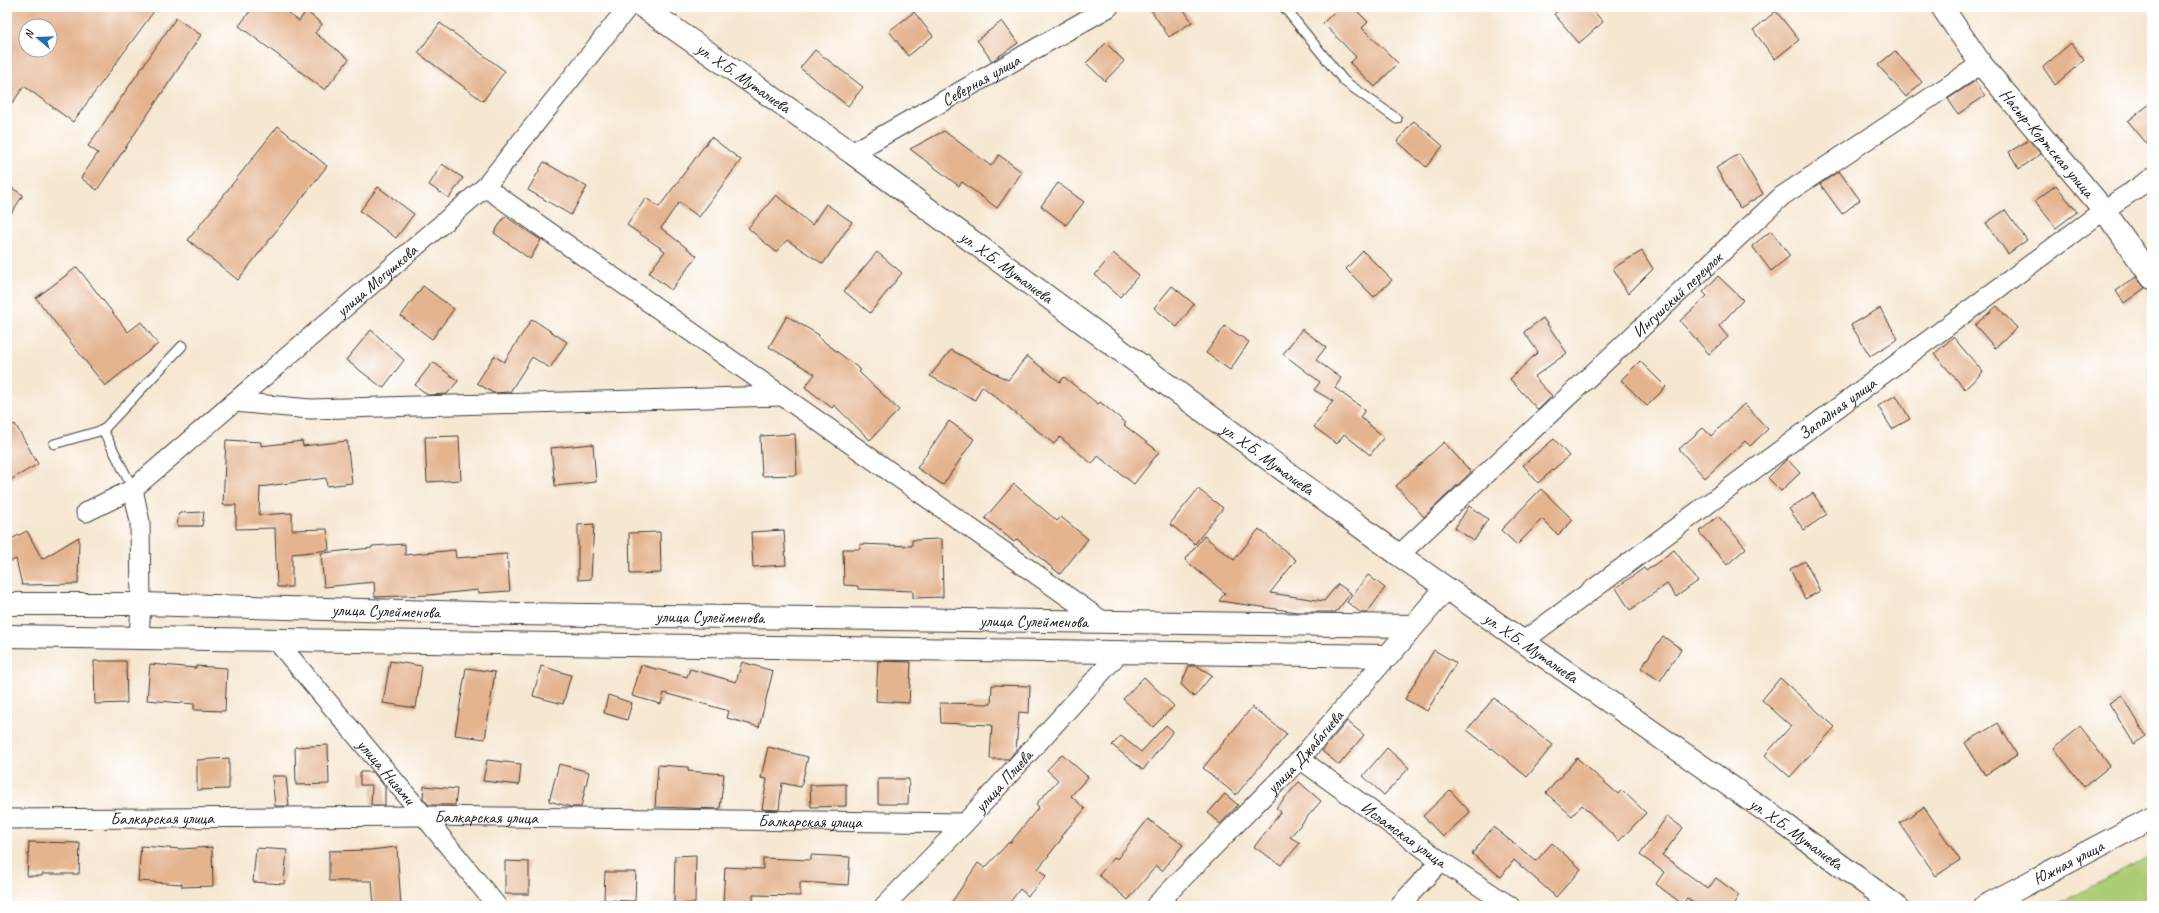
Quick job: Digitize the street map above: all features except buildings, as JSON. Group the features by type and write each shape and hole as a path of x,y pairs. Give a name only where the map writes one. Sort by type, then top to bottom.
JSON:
{"main road":[{"name":"ул. Х.Б. Муталиева","path":"643,7 852,153 1399,555 1783,823 1896,906"},
{"name":"Насыр-Кортская улица","path":"1942,7 1981,64 2104,210 2152,278"},
{"name":"улица Джабагиева","path":"1388,656 1446,588"},
{"name":"улица Сулейменова","path":"7,604 141,604 516,614 1414,626"},
{"name":"улица Сулейменова","path":"7,636 1388,656"},
{"name":"Южная улица","path":"1985,906 2152,818"}],"street":[{"name":"улица Могушкова","path":"86,512 133,489 484,187 628,7"},
{"name":"Северная улица","path":"852,153 1109,7"},
{"name":"Ингушский переулок","path":"1399,555 1782,196 1981,64"},
{"name":"Западная улица","path":"1522,642 2104,210 2152,178"},
{"path":"484,187 1104,622"},
{"path":"234,402 310,410 781,396"},
{"path":"133,489 140,522 141,604 139,638"},
{"name":"улица Низами","path":"275,639 424,816 497,906"},
{"name":"улица Плиева","path":"884,906 965,823 1120,652"},
{"name":"улица Джабагиева","path":"1154,906 1300,759 1388,656"},
{"name":"Исламская улица","path":"1300,759 1441,861 1510,906"},
{"name":"Балкарская улица","path":"7,819 424,816 965,823"},
{"path":"1399,906 1441,861"}],"lane":[{"path":"1284,7 1344,81 1397,119"},
{"path":"54,444 103,430 182,346"},
{"path":"103,430 133,489"}],"green space":[{"path":"2152,855 2152,906 2054,906"}]}
